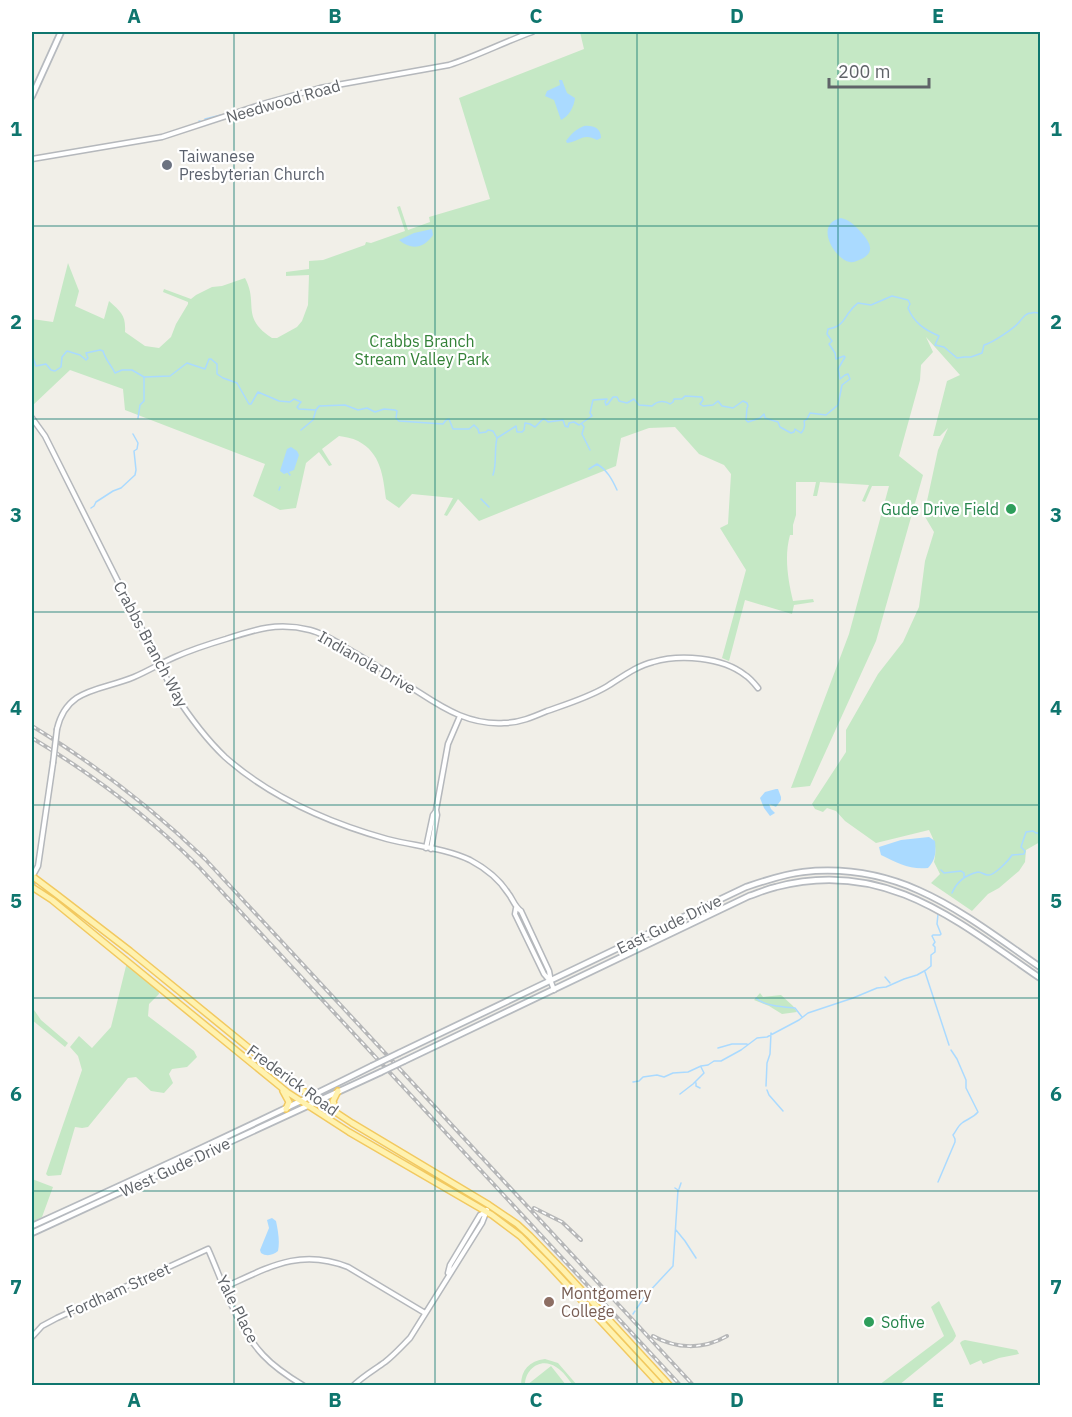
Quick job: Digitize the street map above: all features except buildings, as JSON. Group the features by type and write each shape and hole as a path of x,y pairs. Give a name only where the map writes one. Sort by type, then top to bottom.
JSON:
{"main road":[{"path":"32,96 61,32"},
{"name":"East Gude Drive","path":"301,1101 746,887 802,872 862,872 896,881 936,897 1041,967"},
{"path":"861,882 862,872"},
{"name":"Frederick Road","path":"32,877 130,951 275,1071 310,1096 517,1224 561,1272"},
{"name":"East Gude Drive","path":"318,1101 749,896 776,887 814,881 844,880 907,894 951,918 1041,978"},
{"name":"Frederick Road","path":"32,885 301,1101 349,1132 486,1212 520,1236 561,1272"},
{"path":"277,1083 289,1101 286,1109"},
{"path":"337,1113 333,1101 338,1091"},
{"name":"West Gude Drive","path":"32,1226 301,1101"},
{"name":"West Gude Drive","path":"32,1233 318,1101"},
{"path":"561,1272 661,1386"},
{"path":"561,1272 670,1386"}],"street":[{"name":"Needwood Road","path":"32,159 162,137 320,88 465,60 532,32"},
{"name":"Crabbs Branch Way","path":"32,418 45,436 159,665 192,720 227,758 255,780 297,804 341,824 389,839 456,854 482,867 498,881 509,894 516,908 521,911 549,971 550,982 554,990"},
{"name":"Indianola Drive","path":"32,885 32,877 38,865 57,729 66,707 78,696 91,690 124,681 184,653 248,631 264,627 312,630 460,716 488,723 521,720 585,698 639,667 683,657 700,658 733,668 745,675 758,688"},
{"path":"428,848 437,815 448,744 460,716"},
{"path":"353,1386 410,1338 447,1276 450,1265 480,1215 486,1212 489,1205"},
{"name":"Yale Place","path":"208,1249 241,1324 253,1343 276,1367 304,1386"},
{"name":"Fordham Street","path":"32,1336 46,1323 208,1249"},
{"path":"225,1287 285,1261 320,1259 348,1267 425,1313"}],"green space":[{"name":"Crabbs Branch Stream Valley Park","path":"580,32 1040,32 1040,842 1026,850 1025,862 1019,871 988,894 972,911 931,883 940,874 934,862 935,845 929,830 876,843 845,821 836,811 827,808 823,812 815,809 812,804 846,752 846,730 878,674 903,642 919,607 925,561 934,532 924,515 938,450 948,428 940,436 933,436 947,381 960,375 926,337 933,352 921,365 920,380 899,456 923,475 876,641 810,786 791,788 849,634 889,486 872,486 865,502 862,501 869,485 820,482 817,496 813,496 816,482 796,482 796,515 793,535 790,535 787,552 788,577 793,601 813,599 814,602 794,605 792,614 745,600 729,661 722,658 746,570 720,528 728,524 731,474 724,465 699,454 675,427 649,428 621,438 616,466 479,521 458,499 447,516 444,515 453,498 412,494 399,508 386,499 380,466 372,452 351,438 339,436 322,449 332,465 329,466 319,452 306,463 296,508 280,510 253,496 265,464 125,410 123,389 70,370 32,406 32,319 53,322 68,263 79,291 75,306 104,319 109,301 122,314 125,332 145,346 159,348 171,337 188,304 188,302 163,292 164,289 191,299 212,287 245,278 256,323 272,338 277,338 297,327 308,305 309,275 286,276 286,272 309,269 309,261 323,260 365,245 366,242 371,243 405,231 397,207 400,206 408,230 430,222 429,217 490,199 459,98 584,49"},
{"path":"127,962 158,988 159,994 149,1004 148,1016 194,1051 197,1057 187,1067 172,1069 169,1074 173,1083 164,1093 151,1091 136,1077 128,1078 88,1127 75,1127 61,1175 48,1176 46,1174 82,1070 78,1056 70,1047 79,1036 92,1048 111,1027"},
{"path":"760,993 763,997 781,995 797,1012 782,1014 754,1000"},
{"path":"32,1007 41,1020 68,1043 65,1047 32,1020"},
{"path":"32,1179 53,1187 42,1217 32,1222"},
{"path":"939,1301 955,1333 953,1341 899,1385 879,1385 944,1336 931,1307"},
{"path":"965,1340 1017,1350 1019,1354 983,1364 981,1360 970,1365 960,1343"},
{"path":"545,1359 558,1363 577,1385 573,1385 559,1369 545,1363 535,1366 528,1374 525,1385 521,1385 522,1375 527,1367"},
{"path":"551,1366 566,1385 527,1385"}],"water":[{"path":"559,80 562,80 567,93 575,98 571,111 561,120 554,100 545,96 547,91 560,85"},
{"path":"584,126 596,128 601,138 597,140 585,137 567,143 566,141 572,134"},
{"path":"841,218 854,225 869,243 868,254 854,262 844,260 838,255 829,241 828,227"},
{"path":"432,229 433,235 422,245 413,247 399,240 414,233"},
{"path":"291,447 299,455 294,470 284,474 280,471 287,449"},
{"path":"778,789 781,800 776,807 769,804 775,813 770,816 760,798 765,792"},
{"path":"929,837 935,841 935,849 934,858 928,868 909,867 881,855 879,847 901,840"},
{"path":"272,1218 276,1221 278,1251 265,1255 260,1250 269,1228 267,1220"}],"waterway":[{"path":"205,119 221,115"},
{"path":"32,355 36,366 46,364 55,371 61,367 62,357 67,351 80,355 86,360 88,358 86,353 100,350 103,351 115,373 132,370 144,377 170,376 187,363 205,369 211,359 217,364 217,374 237,383 249,404 258,392 279,401 290,402 294,399 301,402 297,407 299,409 316,410 319,406 345,405 358,410 367,408 375,412 384,409 395,410 399,421 443,424 449,419 453,429 469,429 474,425 479,433 493,431 497,438 516,426 517,432 522,432 525,423 535,427 543,419 548,422 563,420 565,426 568,427 569,423 574,422 579,425 592,416 590,413 593,400 607,399 606,405 613,397 627,403 634,399 639,405 652,406 661,402 670,404 674,399 682,399 685,396 702,397 700,404 703,406 713,405 718,401 722,406 733,408 743,401 748,406 746,420 748,422 764,414 765,418 778,422 780,427 791,433 795,429 801,433 804,421 810,413 826,415 838,405 842,385 850,379 848,374 840,379 838,369 845,357 836,359 829,344 832,341 827,334 828,329 840,324 858,303 871,305 892,296 908,300 910,313 917,322 939,336 935,345 944,347 957,358 982,353 984,345 1009,331 1026,314 1040,313"},
{"path":"138,418 140,405 144,401 144,378"},
{"path":"301,430 313,420 316,410"},
{"path":"582,424 584,427 582,434 590,450"},
{"path":"91,508 96,502 121,488 135,475 134,451 138,443 133,434"},
{"path":"493,475 497,438"},
{"path":"589,469 597,464 601,466 617,490"},
{"path":"481,499 489,507"},
{"path":"952,893 956,885 965,877 978,872 991,875 1012,855 1024,854 1025,851 1021,847 1026,832 1040,833"},
{"path":"941,870 944,873 961,871 964,877"},
{"path":"633,1082 643,1077 657,1075 664,1077 673,1073 688,1072 714,1061 721,1061 757,1038 767,1037 808,1013 917,975 931,966 931,955 935,952 933,945 935,942 932,936 941,934 937,924 938,914"},
{"path":"925,972 949,1045"},
{"path":"885,977 890,983"},
{"path":"756,998 779,1007 795,1008 802,1017"},
{"path":"766,1086 771,1033"},
{"path":"718,1048 732,1044 747,1044"},
{"path":"938,1182 955,1142 953,1135 961,1124 978,1112 966,1088 966,1080 957,1059 951,1050"},
{"path":"680,1094 704,1073 701,1067"},
{"path":"696,1083 696,1086 700,1088"},
{"path":"767,1090 783,1111"},
{"path":"679,1189 681,1183"},
{"path":"637,1308 673,1266 678,1190 675,1188"},
{"path":"676,1230 696,1258"}],"railway":[{"path":"32,726 122,788 205,859 694,1386"},
{"path":"32,738 119,797 198,866 681,1386"},
{"path":"534,1208 562,1222 581,1240"},
{"path":"653,1336 671,1343 690,1346 709,1344 727,1336"}],"place":[{"name":"Taiwanese Presbyterian Church","path":"167,165"},
{"name":"Gude Drive Field","path":"1011,509"},
{"name":"Montgomery College","path":"549,1302"},
{"name":"Sofive","path":"869,1322"}]}
